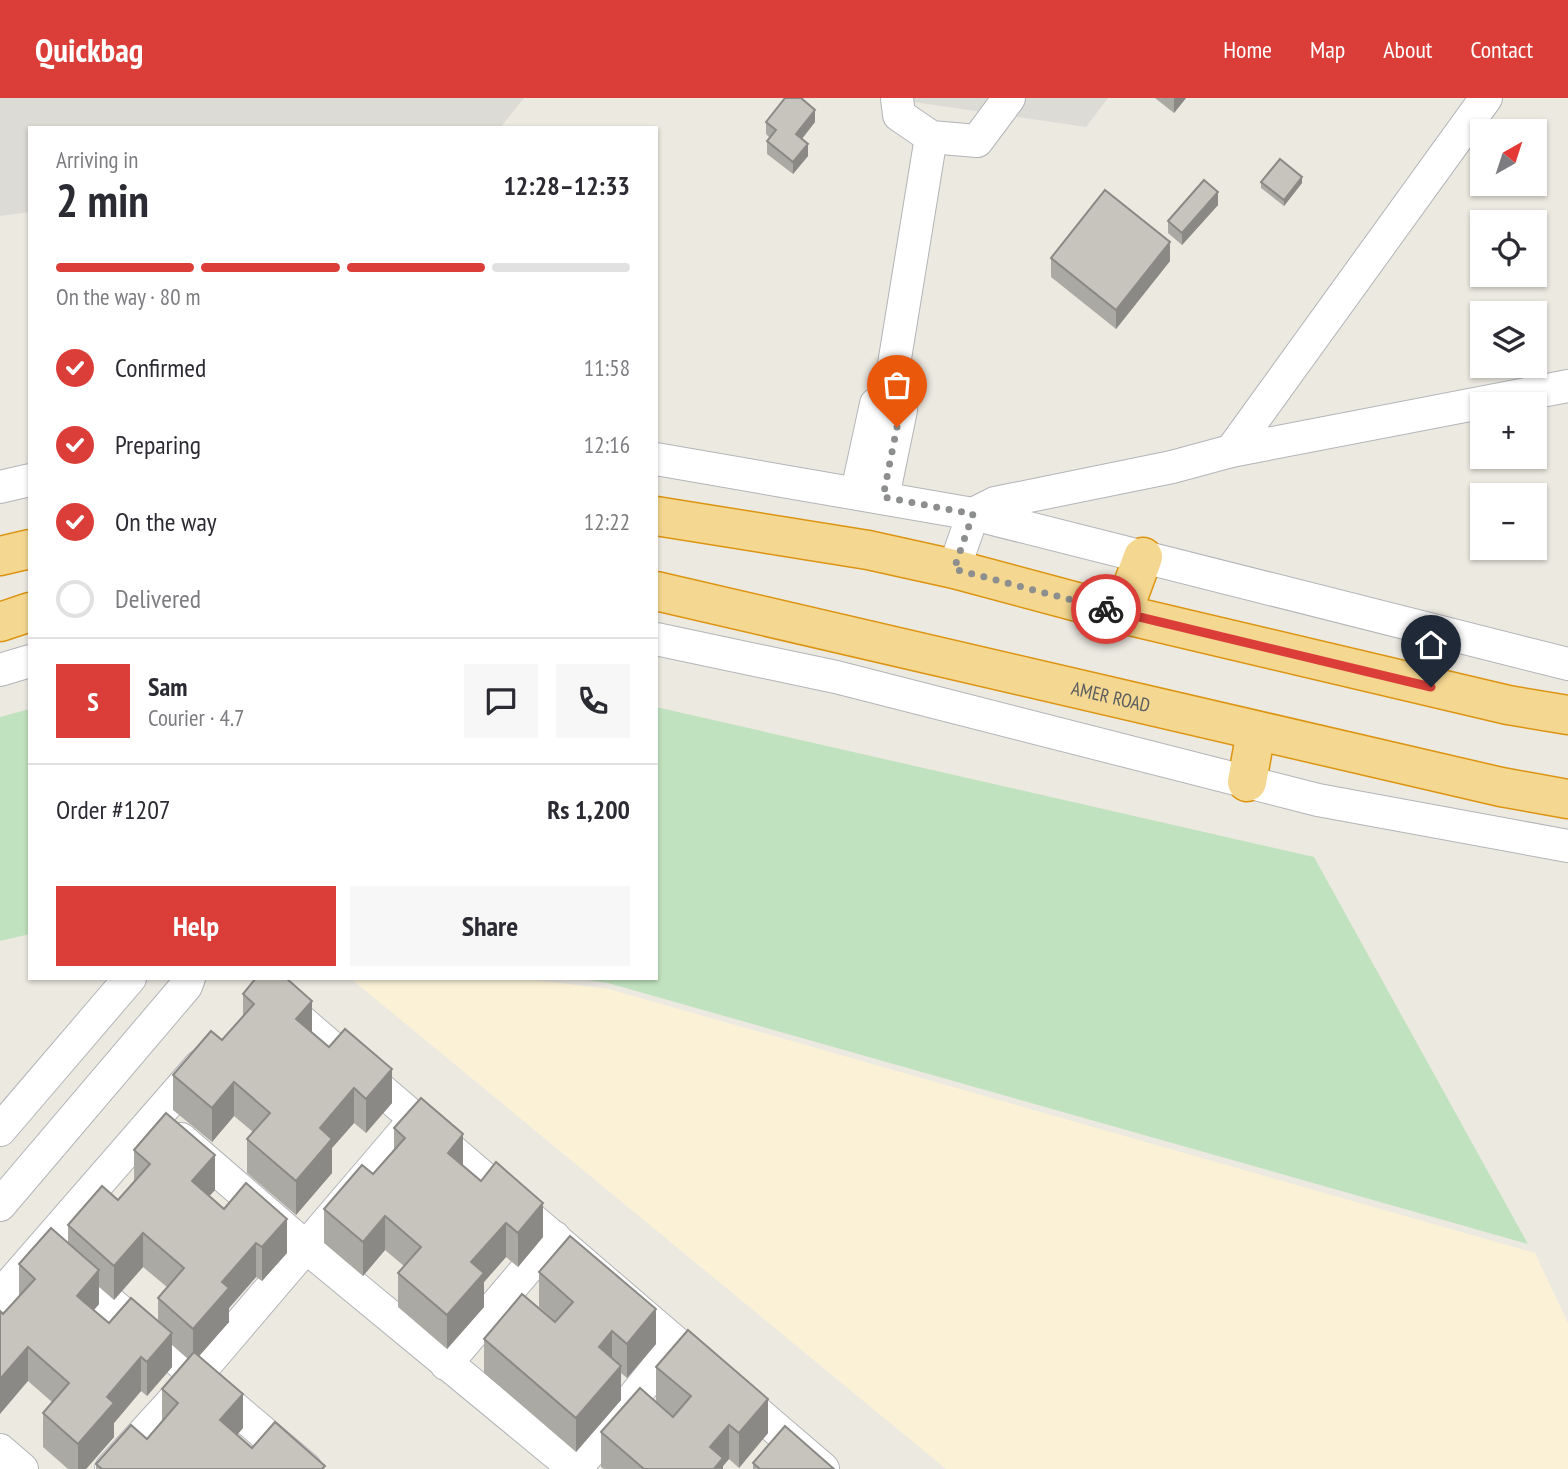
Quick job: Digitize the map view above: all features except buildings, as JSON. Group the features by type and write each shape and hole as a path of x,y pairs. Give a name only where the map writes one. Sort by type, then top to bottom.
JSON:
{"highway":[{"path":"658,516 868,550 954,569 1122,614 1508,705 1568,715"},
{"path":"0,556 28,549"},
{"path":"1122,614 1143,557"},
{"name":"AMER ROAD","path":"658,591 1501,788 1568,799"},
{"path":"0,622 28,613"},
{"path":"1247,782 1256,731"}],"street":[{"path":"897,98 900,116 931,137 977,141 1009,98"},
{"path":"1230,451 1486,98"},
{"path":"870,495 876,404 890,395 931,137"},
{"path":"954,569 973,514 995,503 1172,467 1230,451 1568,386"},
{"path":"658,459 973,514 1568,664"},
{"path":"0,487 28,480"},
{"path":"658,639 836,677 1318,800 1568,846"},
{"path":"0,670 28,663"},
{"path":"0,1130 128,980"},
{"path":"0,1205 186,986 188,980"},
{"path":"254,1005 263,995 270,994 676,1344 773,1443 823,1469"},
{"path":"0,1296 218,1045"},
{"path":"155,1117 306,1247 575,1469 676,1344"},
{"path":"111,1469 195,1377 416,1118"},
{"path":"446,1364 554,1237"},
{"path":"44,1246 306,1469"},
{"path":"0,1450 22,1469"}],"shaded area":[{"path":"0,98 524,98 502,126 28,126 28,212 0,216"},
{"path":"886,98 1108,98 1086,127"},
{"path":"352,980 535,980 609,989 1535,1253 1568,1323 1568,1469 946,1469"}],"green space":[{"path":"658,707 1314,857 1528,1244 608,983 587,980 658,980"},
{"path":"28,710 28,934 0,941 0,717"}],"way so far":[{"path":"897,427 883,497 973,514 954,569 1106,609"}],"route":[{"path":"1106,609 1431,687"}]}
